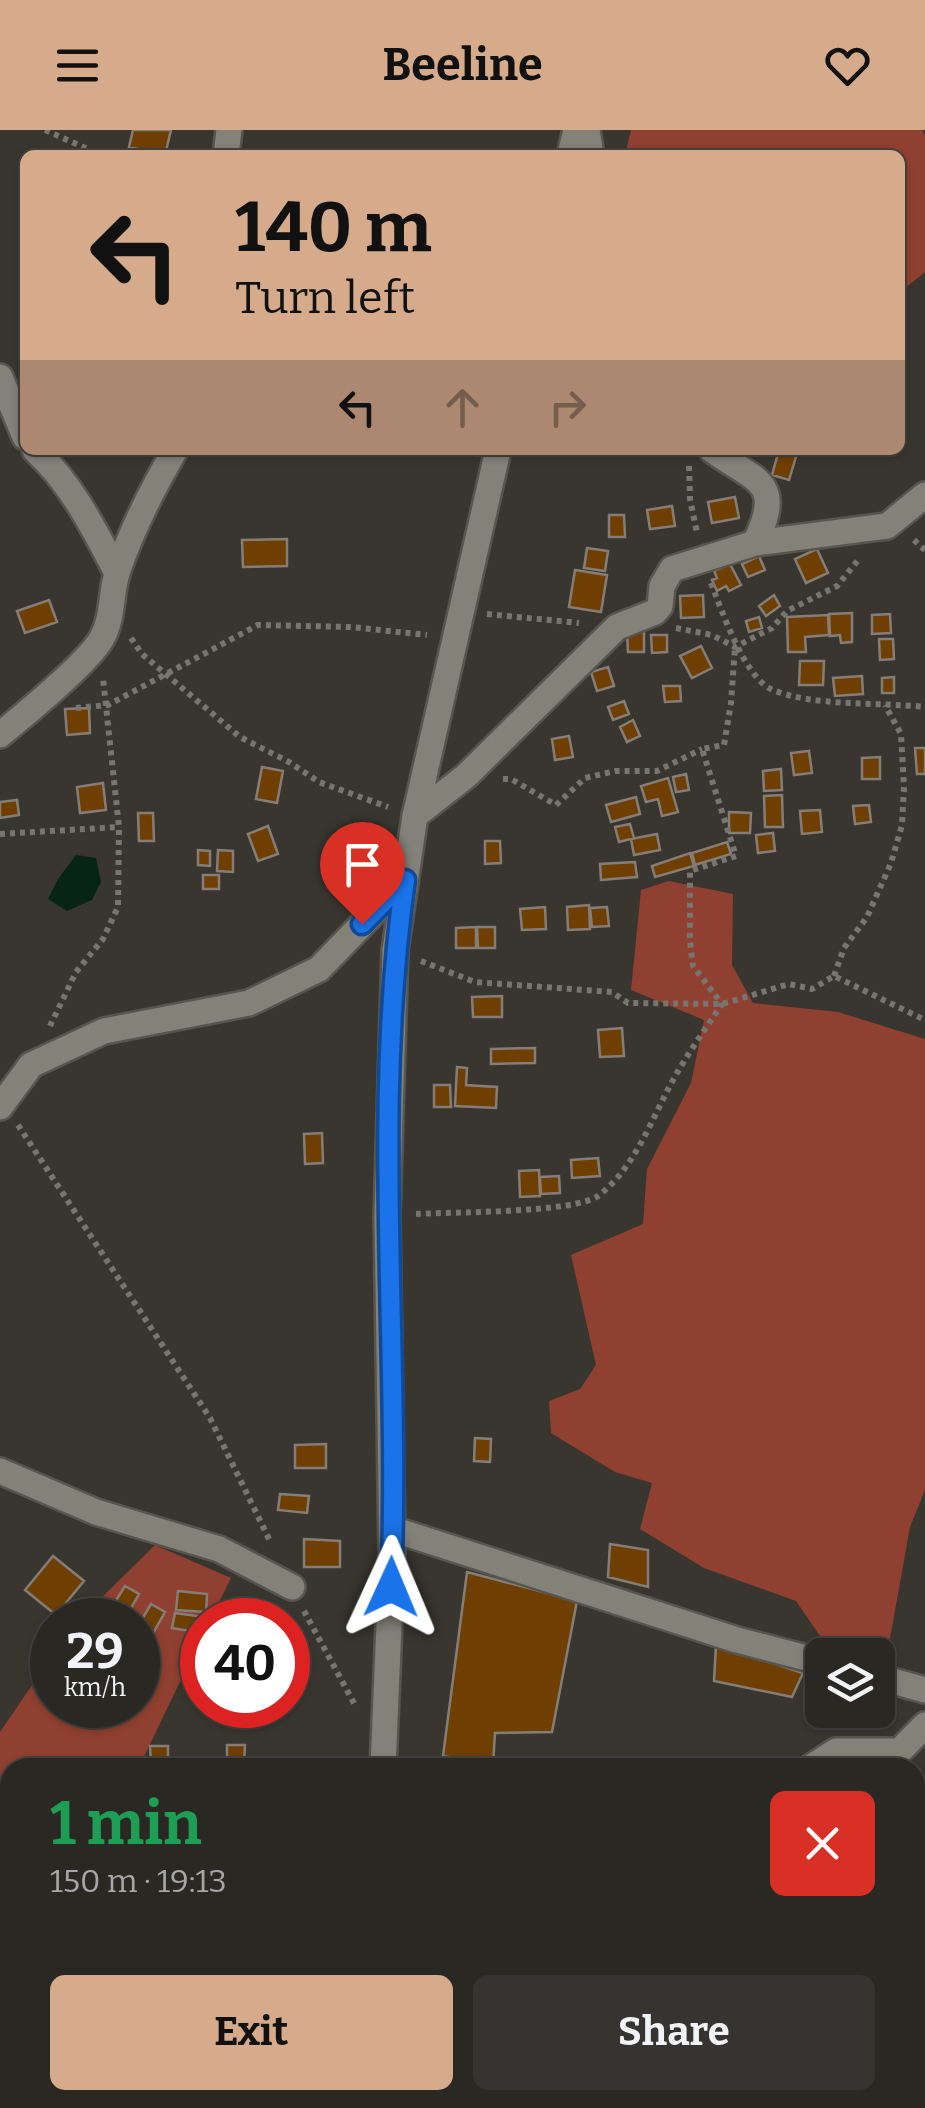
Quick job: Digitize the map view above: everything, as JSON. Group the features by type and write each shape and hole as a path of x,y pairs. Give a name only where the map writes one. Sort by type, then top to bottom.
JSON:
{"street":[{"path":"0,377 20,425"},
{"path":"40,455 85,511 117,573"},
{"path":"0,735 100,642 112,613 117,573 172,455"},
{"path":"383,1758 392,1529 387,1216 395,950 415,816 497,455"},
{"path":"721,455 751,472 762,484 768,502 755,543"},
{"path":"415,816 466,776 617,627 655,612 672,568 755,543 887,526 925,495"},
{"path":"2,1105 32,1064 104,1032 249,1003 320,969 405,880"},
{"path":"0,1471 96,1512 219,1549 292,1587"},
{"path":"392,1529 737,1640 805,1658"},
{"path":"895,1682 925,1690"},
{"path":"891,1758 925,1725"},
{"path":"825,1758 836,1751 883,1758"}],"path":[{"path":"44,130 90,150"},
{"path":"688,455 690,498 702,560 735,647 769,688 804,697 925,707"},
{"path":"112,613 142,654 240,737 290,762 319,782 415,816"},
{"path":"28,712 108,705 258,625 351,627 454,637"},
{"path":"32,1064 76,972 103,940 118,907 119,827 100,642"},
{"path":"466,776 511,780 556,806 586,778 616,771 657,771 702,749 724,745 735,647"},
{"path":"395,950 476,982 612,992 628,1003 722,1004 789,984 812,989 834,976 844,948 866,917 891,863 902,824 900,734 885,706"},
{"path":"702,749 736,856 690,871 690,941 694,966 722,1004"},
{"path":"0,834 119,827"},
{"path":"834,976 925,1020"},
{"path":"387,1216 534,1208 596,1198 634,1155 679,1069 722,1004"},
{"path":"2,1105 210,1418 355,1706"}],"shaded area":[{"path":"631,130 922,130 925,272 905,288 905,150 626,150"},
{"path":"76,855 96,858 101,882 92,900 67,911 48,899"},
{"path":"669,881 733,894 732,965 753,1003 838,1012 925,1039 925,1490 910,1527 890,1638 820,1636 796,1601 704,1568 640,1529 652,1483 615,1472 551,1433 549,1401 580,1389 596,1365 571,1255 643,1224 647,1169 691,1083 704,1020 631,990 641,890"},
{"path":"155,1545 231,1578 221,1598 180,1598 180,1682 160,1723 160,1598 101,1598"},
{"path":"30,1688 30,1728 158,1728 143,1758 0,1758 0,1732"}],"building":[{"path":"133,130 171,130 166,150 129,147"},
{"path":"778,455 796,455 789,480 772,475"},
{"path":"735,497 739,518 712,523 708,502"},
{"path":"672,506 675,526 650,529 647,510"},
{"path":"609,515 624,515 625,537 609,537"},
{"path":"287,539 287,566 243,567 242,540"},
{"path":"587,548 608,551 605,571 584,568"},
{"path":"817,549 828,573 806,583 795,559"},
{"path":"759,556 765,570 748,577 742,564"},
{"path":"730,564 741,585 717,591 712,580 717,578 714,571"},
{"path":"575,570 607,575 601,612 569,607"},
{"path":"703,595 704,617 681,618 680,596"},
{"path":"774,595 780,606 766,616 759,606"},
{"path":"49,600 57,622 25,633 17,611"},
{"path":"852,613 852,642 841,643 840,635 830,636 829,614"},
{"path":"890,614 891,633 872,634 872,615"},
{"path":"828,615 829,635 805,637 806,652 788,652 787,617"},
{"path":"759,617 762,628 749,632 746,621"},
{"path":"627,632 644,632 644,652 628,652"},
{"path":"651,635 667,635 667,652 652,653"},
{"path":"879,639 893,639 894,659 880,660"},
{"path":"701,646 712,668 692,678 680,656"},
{"path":"800,661 824,661 823,685 799,685"},
{"path":"608,667 614,686 597,691 591,672"},
{"path":"862,676 863,694 835,696 833,678"},
{"path":"894,677 894,693 882,693 882,678"},
{"path":"663,686 680,686 681,701 665,702"},
{"path":"624,701 629,714 613,720 608,707"},
{"path":"89,708 90,733 67,735 65,709"},
{"path":"633,720 640,736 627,742 620,727"},
{"path":"569,736 573,757 555,760 552,739"},
{"path":"915,748 925,748 925,774 917,774"},
{"path":"809,751 812,773 794,775 791,753"},
{"path":"880,757 880,779 862,779 862,758"},
{"path":"262,767 283,771 277,803 256,799"},
{"path":"781,769 782,790 764,791 763,771"},
{"path":"686,774 689,790 676,792 673,777"},
{"path":"668,778 678,812 662,816 658,799 646,802 641,786"},
{"path":"103,783 106,810 80,813 77,787"},
{"path":"782,795 783,827 765,827 764,796"},
{"path":"636,797 640,814 611,822 606,805"},
{"path":"17,800 19,815 0,818 0,802"},
{"path":"869,805 871,822 855,824 853,806"},
{"path":"820,810 822,832 802,834 800,811"},
{"path":"729,812 751,813 750,833 729,833"},
{"path":"138,813 153,813 154,841 139,841"},
{"path":"630,824 634,838 619,842 615,827"},
{"path":"268,826 278,854 258,861 248,834"},
{"path":"773,833 775,851 758,853 756,835"},
{"path":"657,834 660,850 634,855 631,839"},
{"path":"485,841 500,841 501,863 485,864"},
{"path":"727,842 731,854 695,865 692,853"},
{"path":"198,850 210,851 210,866 198,865"},
{"path":"218,850 233,851 233,872 217,871"},
{"path":"690,853 694,866 655,877 652,866"},
{"path":"635,862 637,877 601,880 600,864"},
{"path":"203,875 219,875 219,889 203,889"},
{"path":"589,905 590,929 568,930 567,907"},
{"path":"545,907 546,929 522,930 520,909"},
{"path":"607,907 609,926 592,927 590,908"},
{"path":"476,927 476,948 456,948 456,928"},
{"path":"477,927 495,927 495,948 478,948"},
{"path":"502,996 502,1017 473,1017 472,997"},
{"path":"622,1028 624,1056 600,1057 598,1030"},
{"path":"535,1048 535,1063 491,1064 491,1049"},
{"path":"457,1067 467,1068 466,1085 497,1087 496,1108 455,1106"},
{"path":"434,1085 450,1085 451,1107 434,1107"},
{"path":"322,1133 323,1163 305,1164 304,1134"},
{"path":"598,1158 600,1176 572,1178 571,1160"},
{"path":"539,1170 540,1196 520,1197 519,1171"},
{"path":"559,1176 560,1193 541,1194 540,1177"},
{"path":"475,1438 491,1439 490,1462 474,1461"},
{"path":"326,1444 326,1468 295,1468 295,1445"},
{"path":"280,1494 309,1496 307,1513 278,1510"},
{"path":"304,1539 340,1541 340,1567 304,1567"},
{"path":"610,1544 648,1550 648,1587 608,1577"},
{"path":"53,1556 84,1581 70,1598 35,1598 25,1590"},
{"path":"467,1572 577,1601 552,1732 495,1733 493,1758 443,1756"},
{"path":"125,1586 139,1594 137,1598 118,1598"},
{"path":"178,1591 207,1594 207,1598 180,1598 180,1610 176,1610"},
{"path":"175,1613 180,1614 180,1629 172,1628"},
{"path":"716,1645 803,1673 792,1697 714,1681"},
{"path":"227,1745 245,1745 244,1758 227,1758"},
{"path":"150,1746 168,1746 168,1758 151,1758"}],"route":[{"path":"362,924 405,880 395,950 388,1155 391,1587"}]}
